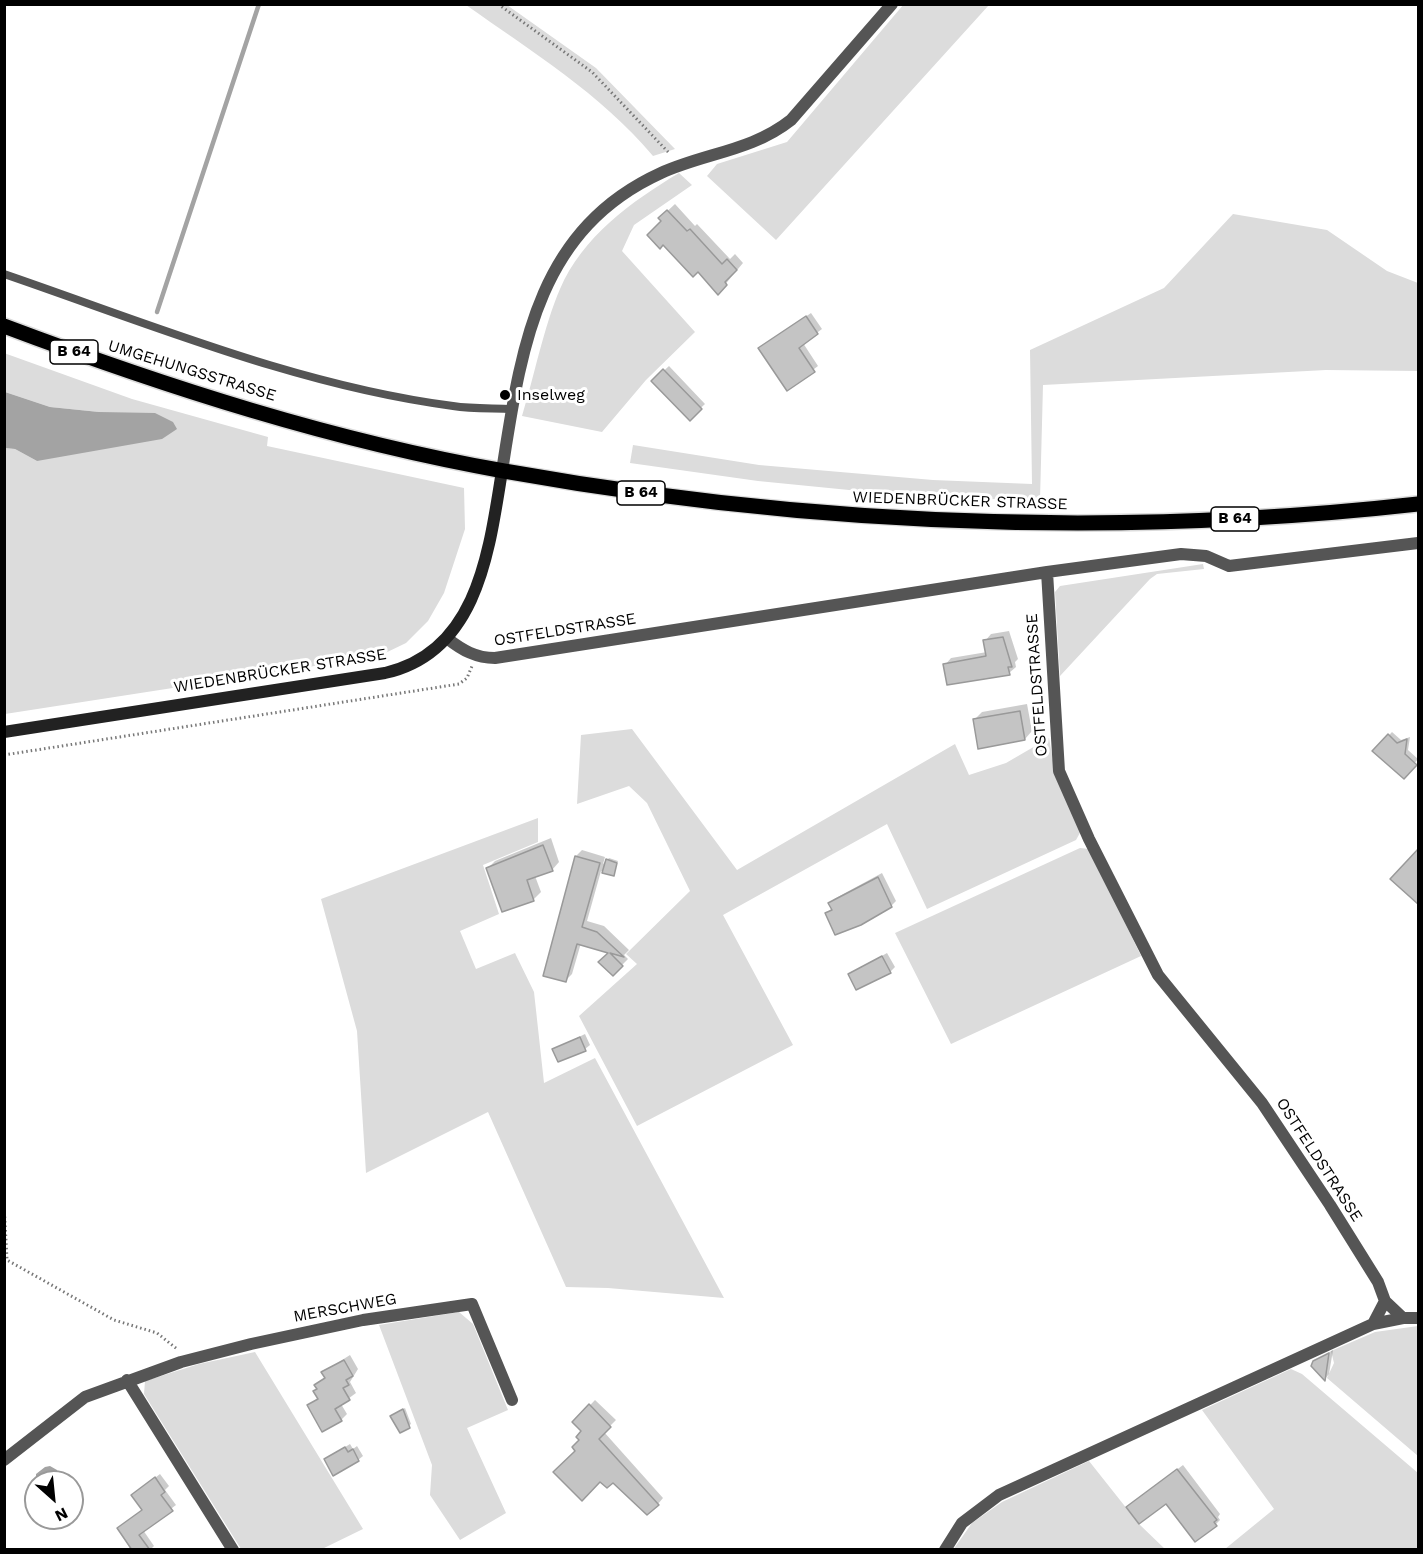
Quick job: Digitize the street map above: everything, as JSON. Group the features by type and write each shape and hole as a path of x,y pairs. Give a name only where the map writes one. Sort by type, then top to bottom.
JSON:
{"main road":[{"name":"UMGEHUNGSSTRASSE","path":"4,326 144,377 302,423"},
{"name":"WIEDENBRÜCKER STRASSE","path":"302,423 501,471 688,500 782,511 1052,524 1248,518 1419,504"},
{"name":"WIEDENBRÜCKER STRASSE","path":"4,732 385,673 422,660 448,639 464,617 476,587 495,511 501,471"}],"street":[{"path":"501,471 512,409 538,307 546,283 568,249 610,205 644,182 681,165 746,146 781,128 791,120 892,4"},
{"name":"OSTFELDSTRASSE","path":"448,639 476,656 495,658 1047,572 1181,554 1206,556 1229,566 1419,543"},
{"name":"OSTFELDSTRASSE","path":"1047,572 1059,771 1089,839 1158,975 1262,1103 1378,1282 1385,1301"},
{"path":"1373,1324 1385,1301 1403,1318"},
{"name":"MERSCHWEG","path":"4,1460 85,1397 181,1362 363,1320 472,1304 512,1400"},
{"path":"945,1550 962,1523 999,1495 1373,1324 1403,1318 1419,1318"},
{"path":"127,1380 233,1550"}],"lane":[{"path":"4,273 253,359 357,388 453,406 512,409"}],"path":[{"path":"498,4 592,72 681,165"},
{"path":"4,755 459,684 467,678 476,656"},
{"path":"4,1203 8,1260 114,1320 157,1333 177,1348 181,1362"}],"shaded area":[{"path":"904,4 989,5 776,240 707,176 717,164 787,142"},
{"path":"466,5 507,5 596,68 675,149 653,156 633,134 588,93"},
{"path":"679,173 692,185 634,225 622,251 695,332 646,380 602,432 522,416 549,319 570,270 581,253 610,222 626,208"},
{"path":"1233,214 1327,230 1387,271 1418,283 1418,371 1326,370 1043,385 1040,500 930,498 758,481 630,463 633,445 759,465 933,480 1032,484 1030,350 1164,288"},
{"path":"4,353 132,399 268,437 267,446 464,488 465,529 444,593 428,621 406,643 379,656 5,714 5,448 15,449 37,461 99,412 50,407 5,392"},
{"path":"5,392 50,407 99,412 155,413 173,422 177,429 162,439 37,461 15,449 5,448"},
{"path":"1203,564 1204,569 1157,574 1150,579 1060,676 1055,592 1060,586"},
{"path":"632,729 737,870 955,744 969,775 1006,763 1049,738 1055,772 1081,831 1076,840 927,909 887,824 723,915 793,1045 637,1126 579,1016 637,964 626,954 690,891 647,803 629,786 577,804 581,735"},
{"path":"538,818 538,842 483,865 499,914 460,931 476,969 515,953 534,992 544,1083 595,1058 724,1298 608,1288 566,1287 488,1112 366,1173 357,1031 321,899"},
{"path":"1080,848 1089,849 1141,956 951,1044 895,933"},
{"path":"459,1312 473,1324 508,1410 467,1428 506,1513 460,1540 430,1495 432,1465 379,1325"},
{"path":"1418,1326 1418,1456 1327,1378 1334,1363 1331,1351 1375,1332"},
{"path":"255,1352 363,1529 322,1549 241,1549 144,1394 145,1381 199,1364"},
{"path":"1291,1369 1302,1374 1418,1473 1418,1549 1225,1549 1274,1509 1202,1410"},
{"path":"1089,1461 1139,1524 1165,1549 953,1550 972,1523 1002,1502"},
{"path":"50,1466 57,1470 41,1470 45,1467"}],"building":[{"path":"667,210 687,231 690,229 722,264 727,259 737,270 725,282 727,285 718,295 698,272 693,277 663,245 660,249 647,235 661,221 658,218"},
{"path":"806,316 818,334 799,348 815,372 787,391 758,348"},
{"path":"663,369 702,409 690,421 651,381"},
{"path":"1003,637 1012,667 1008,667 1010,675 947,685 943,664 986,656 983,640"},
{"path":"1020,711 1025,740 978,749 973,719"},
{"path":"1388,734 1397,743 1407,739 1405,754 1417,765 1404,779 1372,751"},
{"path":"543,845 553,871 527,880 534,901 502,912 486,868"},
{"path":"1419,848 1419,905 1390,879"},
{"path":"575,856 600,863 582,927 597,932 624,957 610,953 623,966 613,976 598,962 608,953 577,944 566,982 543,976"},
{"path":"606,859 617,863 614,876 602,873"},
{"path":"878,877 892,907 861,925 835,935 825,913 832,910 828,903"},
{"path":"882,956 891,973 856,990 848,974"},
{"path":"580,1037 586,1051 558,1062 552,1049"},
{"path":"1329,1353 1325,1381 1311,1366 1313,1361"},
{"path":"344,1360 353,1376 346,1380 349,1385 343,1388 350,1400 335,1409 342,1421 322,1432 307,1405 318,1399 313,1391 317,1389 314,1385 325,1378 321,1372"},
{"path":"589,1404 611,1427 599,1439 659,1505 647,1515 613,1483 607,1488 600,1482 582,1501 553,1472 575,1451 572,1447 579,1440 576,1437 581,1431 572,1422"},
{"path":"403,1409 410,1428 400,1433 390,1416"},
{"path":"345,1447 348,1452 353,1449 359,1461 333,1476 324,1459"},
{"path":"1177,1469 1217,1520 1214,1522 1217,1526 1195,1542 1166,1504 1139,1524 1126,1507"},
{"path":"155,1477 165,1492 161,1495 173,1511 139,1535 150,1550 132,1550 117,1528 142,1510 131,1495"}],"waterway":[{"path":"157,312 259,4"}],"place":[{"name":"Inselweg","path":"505,395"}]}
